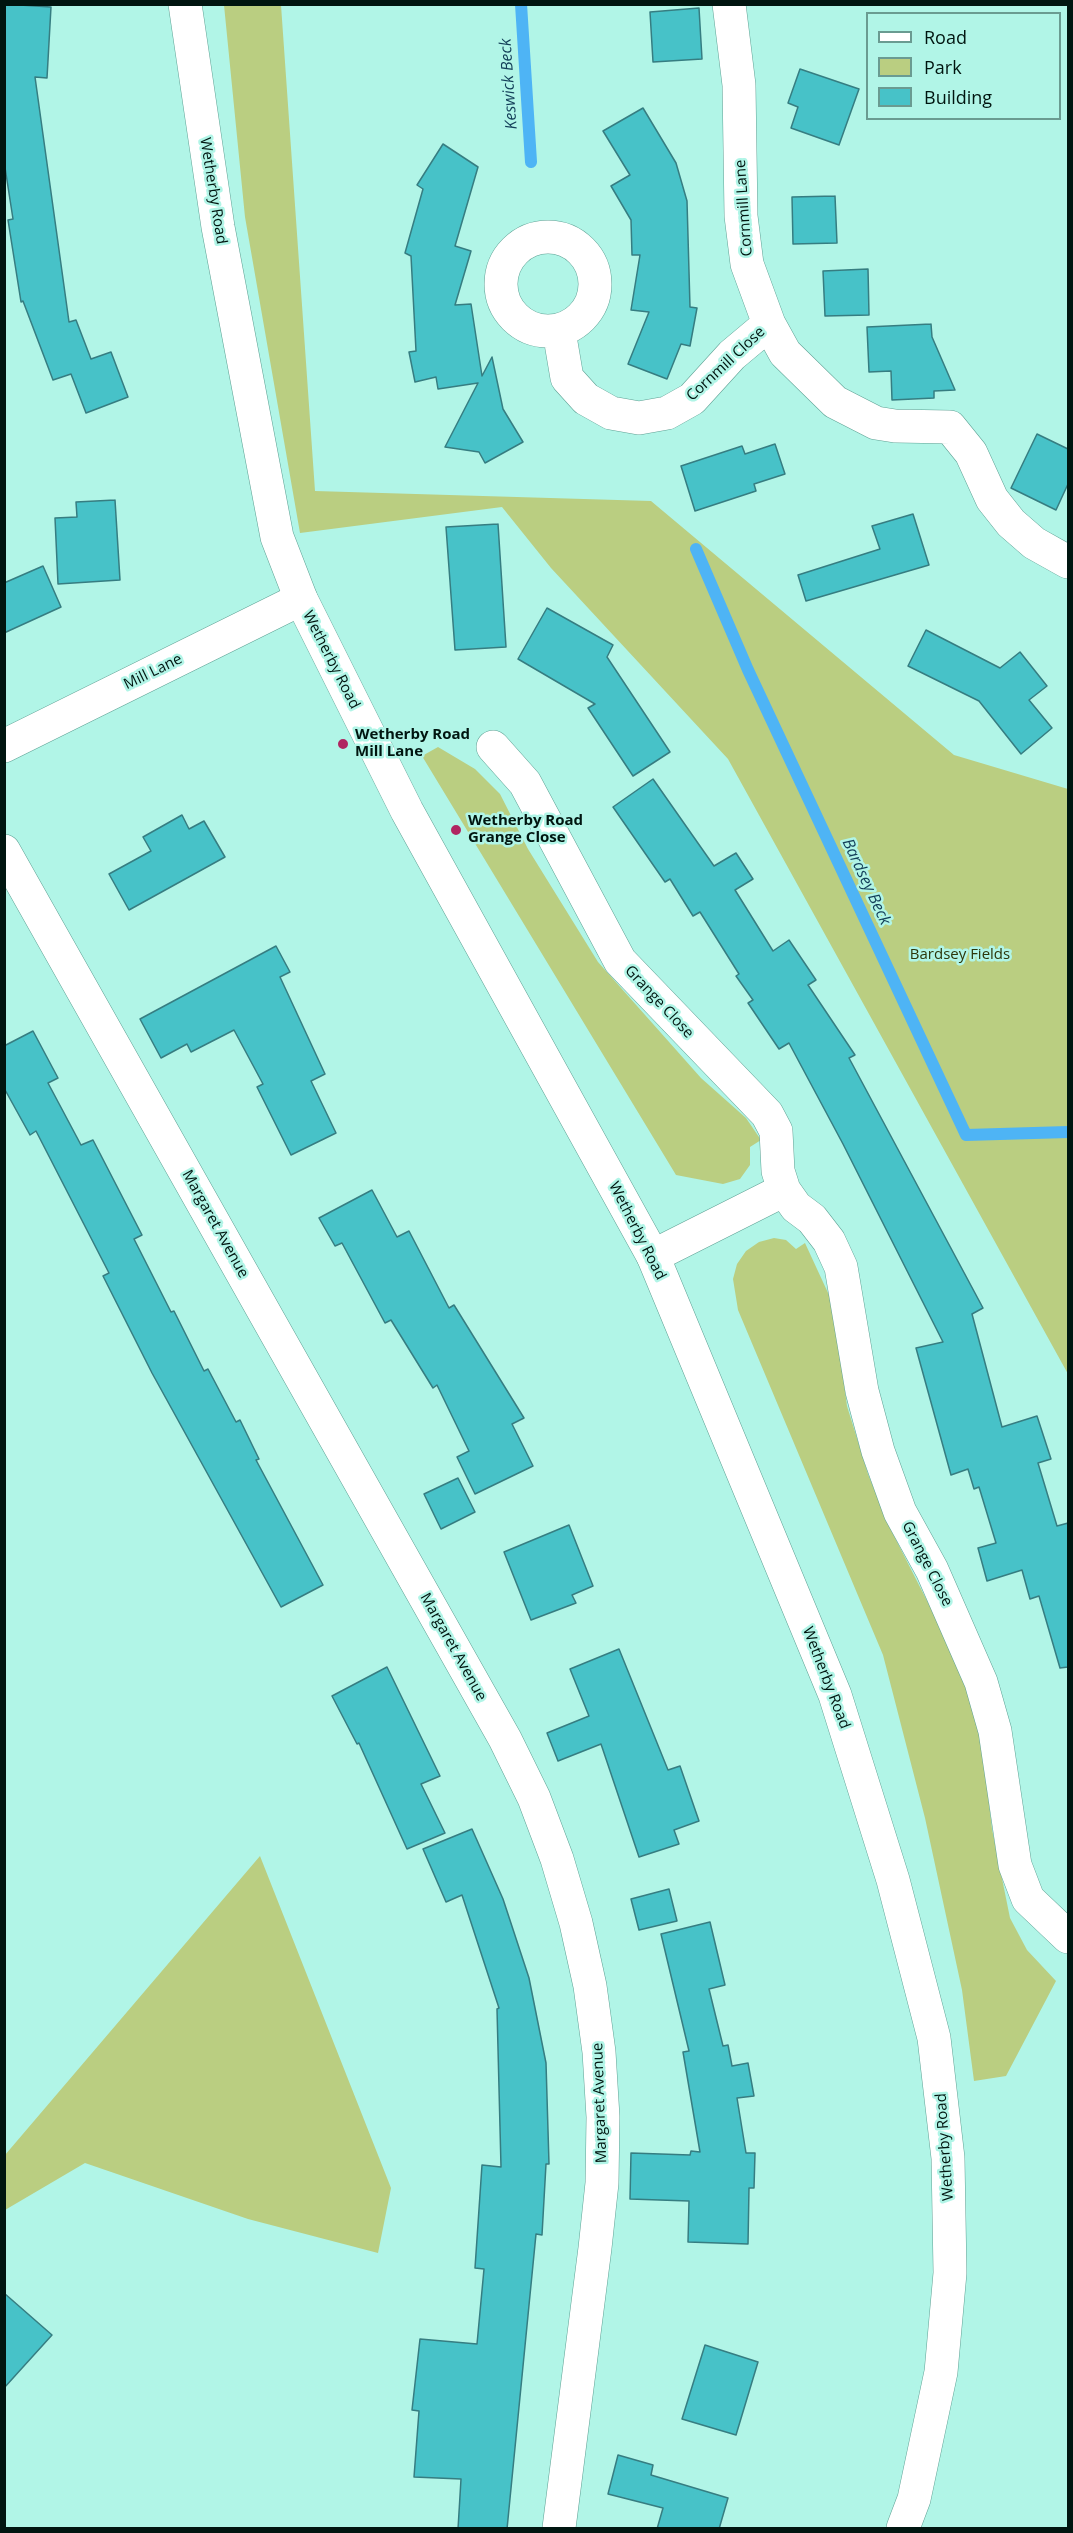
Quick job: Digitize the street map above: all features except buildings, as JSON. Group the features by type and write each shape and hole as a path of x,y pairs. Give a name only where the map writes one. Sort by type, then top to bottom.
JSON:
{"street":[{"name":"Wetherby Road","path":"185,4 218,227 277,537 301,599 407,811 653,1256 835,1695 892,1880 934,2038 948,2158 950,2273 941,2372 914,2499 903,2529"},
{"name":"Cornmill Lane","path":"729,4 739,85 741,216 747,264 769,324 785,353 835,402 876,423 896,426 950,427 971,453 992,499 1011,523 1034,543 1068,562"},
{"name":"Cornmill Close","path":"559,331 567,378 586,399 611,413 639,418 667,413 692,399 732,355 769,324"},
{"name":"Mill Lane","path":"4,746 301,599"},
{"name":"Grange Close","path":"493,747 525,783 620,962 767,1114 776,1131 778,1171 784,1190 796,1207 812,1219 829,1241 841,1267 862,1391 878,1451 900,1512 962,1635 984,1692 995,1731 1015,1865 1028,1899 1068,1937"},
{"name":"Margaret Avenue","path":"4,851 505,1739 534,1798 557,1859 576,1923 590,1986 599,2052 603,2117 602,2183 559,2529"},
{"path":"653,1256 784,1190"}],"green space":[{"name":"Bardsey Fields","path":"224,5 281,5 315,491 651,501 954,755 1068,789 1068,1374 728,759 551,568 502,507 300,533 245,217"},
{"path":"438,747 475,769 500,794 528,849 598,962 701,1078 746,1118 761,1140 750,1147 750,1165 740,1179 723,1184 676,1175 422,756"},
{"path":"774,1238 786,1240 796,1249 805,1243 829,1295 836,1322 847,1406 868,1474 889,1526 951,1648 974,1706 985,1767 992,1829 1010,1918 1027,1950 1056,1981 1006,2076 974,2081 962,1990 925,1818 883,1655 738,1310 733,1279 737,1264 746,1251 759,1242"},
{"path":"260,1856 391,2188 378,2253 248,2219 85,2163 5,2210 5,2155"}],"waterway":[{"name":"Keswick Beck","path":"521,4 531,162"},
{"name":"Bardsey Beck","path":"696,549 748,670 966,1135 1068,1132"}],"place":[{"name":"Wetherby Road Mill Lane","path":"343,744"},
{"name":"Wetherby Road Grange Close","path":"456,830"}]}
